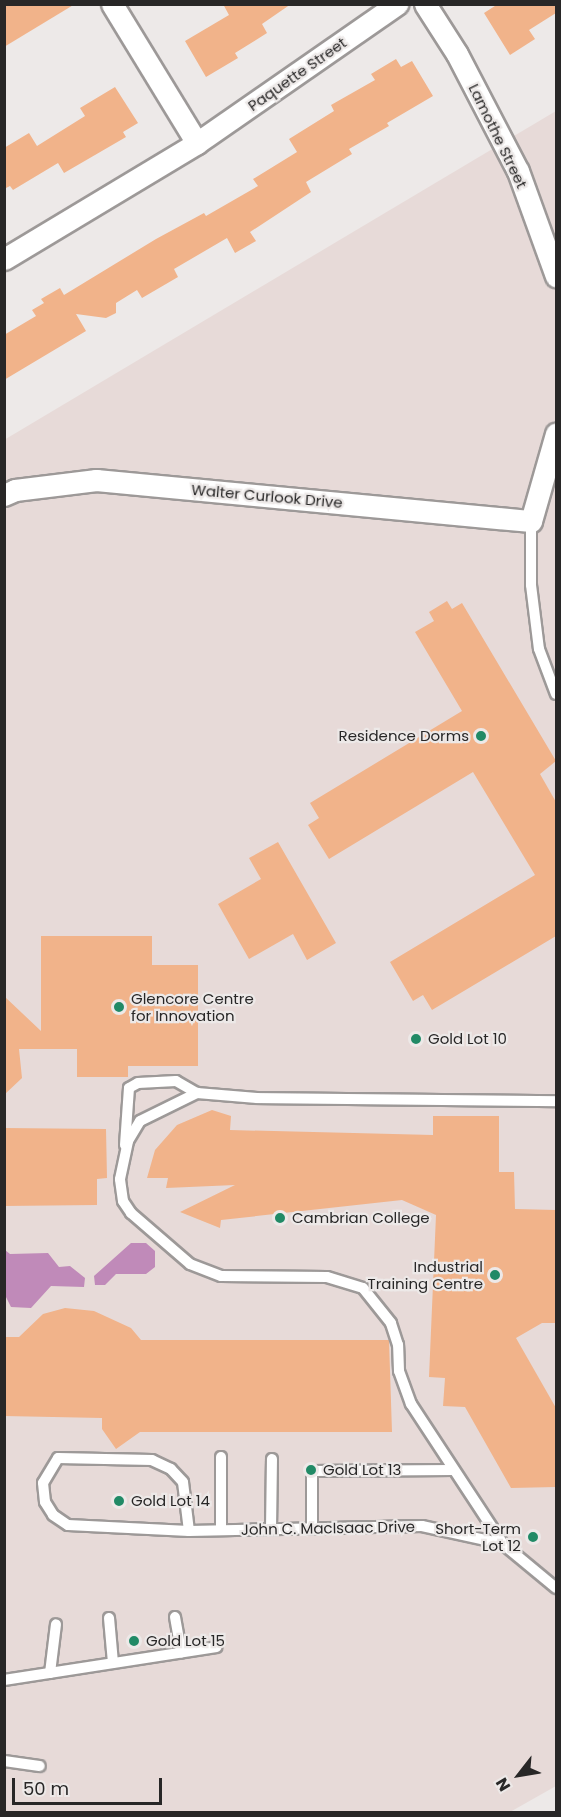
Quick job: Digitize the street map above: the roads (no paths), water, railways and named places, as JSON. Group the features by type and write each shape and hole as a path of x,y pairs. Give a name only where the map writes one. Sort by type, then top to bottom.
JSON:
{"street":[{"path":"112,4 197,144"},
{"name":"Paquette Street","path":"4,259 197,144 397,4"},
{"name":"Lamothe Street","path":"425,4 458,54 518,171 556,276"},
{"path":"531,521 556,434"},
{"name":"Walter Curlook Drive","path":"4,495 15,490 96,480 531,521"}],"lane":[{"path":"531,521 531,585 539,649 556,694"},
{"path":"504,1544 411,1404 399,1371 398,1345 391,1323 363,1288 327,1277 220,1276 190,1264 153,1236 123,1201 120,1179 125,1154 129,1088 138,1083 176,1081 197,1094 257,1098 556,1101"},
{"path":"125,1154 140,1122 197,1094"},
{"path":"221,1457 221,1530"},
{"name":"John C. MacIsaac Drive","path":"189,1530 183,1482 171,1469 152,1460 58,1458 43,1483 45,1503 53,1515 68,1525 189,1530 423,1526 504,1544 556,1588"},
{"path":"271,1529 272,1459"},
{"path":"312,1529 312,1471 453,1470"},
{"path":"175,1617 181,1652"},
{"path":"109,1618 113,1663"},
{"path":"50,1673 56,1624"},
{"path":"4,1680 216,1647"},
{"path":"4,1761 40,1766"}],"place":[{"name":"Residence Dorms","path":"481,736"},
{"name":"Glencore Centre for Innovation","path":"119,1007"},
{"name":"Gold Lot 10","path":"416,1039"},
{"name":"Cambrian College","path":"280,1218"},
{"name":"Industrial Training Centre","path":"495,1275"},
{"name":"Gold Lot 13","path":"311,1470"},
{"name":"Gold Lot 14","path":"119,1501"},
{"name":"Short-Term Lot 12","path":"533,1537"},
{"name":"Gold Lot 15","path":"134,1641"}]}
